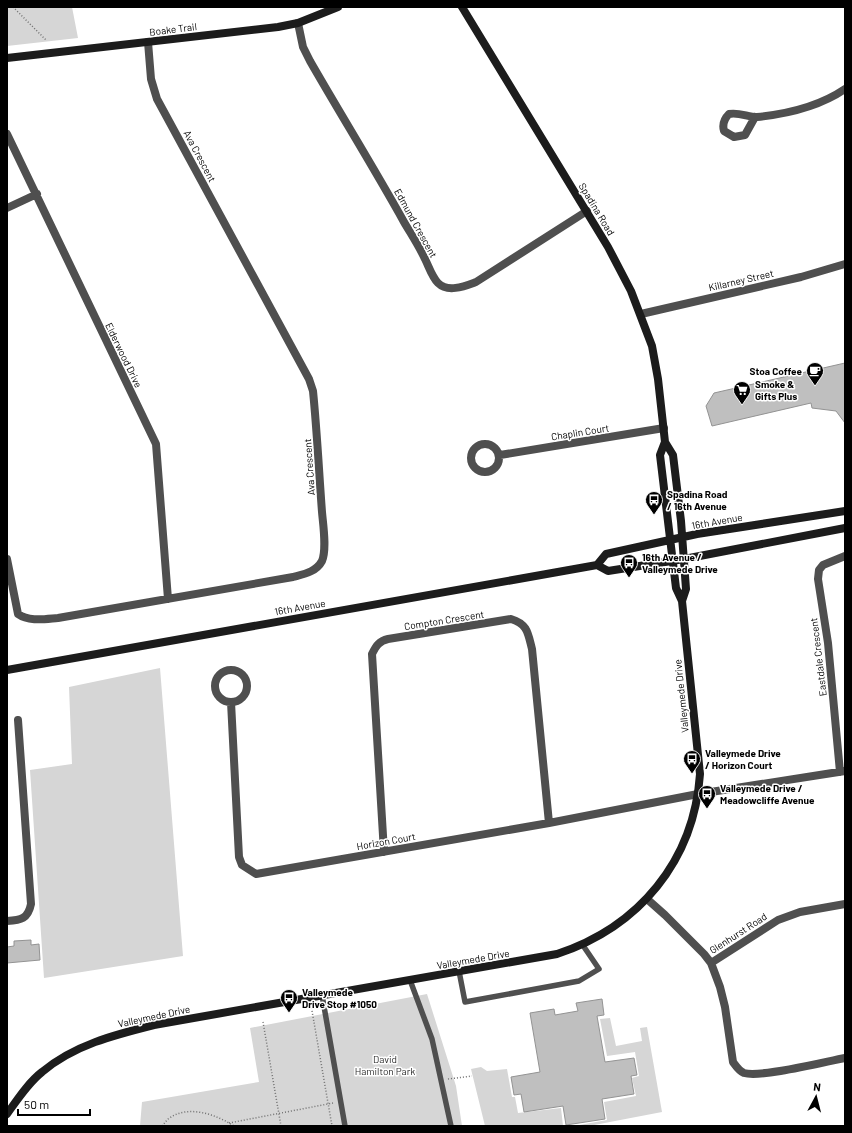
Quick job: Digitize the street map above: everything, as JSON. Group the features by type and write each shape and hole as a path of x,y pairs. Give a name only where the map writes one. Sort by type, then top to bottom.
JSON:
{"street":[{"name":"Boake Trail","path":"7,58 278,27 298,23 338,7"},
{"name":"Spadina Road","path":"462,7 608,247 641,314 652,346 664,428 665,442 660,455 672,560"},
{"name":"Edmund Crescent","path":"298,23 303,47 310,61 385,188 425,258 433,276 439,284 447,288 455,288 476,282 587,211"},
{"name":"Ava Crescent","path":"7,559 18,614 23,618 33,619 58,618 226,590 293,577 307,574 317,568 322,560 324,547 313,392 308,379 157,99 151,79 148,42"},
{"path":"755,117 803,108 823,101 845,89"},
{"name":"Elderwood Drive","path":"7,134 156,444 168,599"},
{"path":"7,208 37,194"},
{"name":"Killarney Street","path":"641,314 801,277 845,264"},
{"name":"Chaplin Court","path":"500,455 664,428"},
{"name":"Spadina Road","path":"665,442 673,455 684,559"},
{"name":"16th Avenue","path":"597,565 606,554 670,540 845,511"},
{"name":"16th Avenue","path":"7,670 597,565 608,571 684,559 845,528"},
{"name":"Eastdale Crescent","path":"842,772 828,643 818,579 819,570 823,565 845,556"},
{"name":"Valleymede Drive","path":"682,600 686,589 684,559"},
{"name":"Valleymede Drive","path":"7,1114 23,1092 42,1072 71,1053 94,1041 123,1032 154,1025 557,954 600,935 623,921 646,899 672,868 694,816 698,794 700,774 682,600 676,588 672,560"},
{"name":"Compton Crescent","path":"384,852 372,654 376,646 381,641 388,639 511,619 520,621 527,630 532,649 549,823"},
{"name":"Horizon Court","path":"231,702 239,857 242,865 256,874 549,823 698,794 842,772"},
{"path":"7,921 20,920 30,909 31,904 18,720"},
{"path":"646,899 682,932 711,963 720,987 725,1007 733,1062 743,1072 761,1074 845,1058"},
{"name":"Glenhurst Road","path":"711,963 778,920 800,912 845,904"}],"lane":[{"path":"459,971 465,1002 579,981 599,969 582,944"},
{"path":"410,980 432,1039 451,1126"},
{"path":"322,995 345,1126"}],"path":[{"path":"13,7 46,40"},
{"path":"309,998 332,1126"},
{"path":"263,1022 281,1126"},
{"path":"442,1080 472,1076"},
{"path":"229,1123 341,1101"},
{"path":"162,1126 169,1118 179,1113 193,1111 210,1115 234,1126"}],"green space":[{"path":"7,7 72,7 78,38 7,46"},
{"path":"160,668 183,956 44,978 30,770 72,764 69,687"},
{"name":"David Hamilton Park","path":"427,994 456,1086 462,1126 140,1126 142,1102 259,1082 250,1028"},
{"path":"610,1018 616,1046 642,1041 640,1028 647,1027 662,1112 589,1126 574,1126 607,1120 604,1102 636,1096 632,1078 639,1076 635,1052 607,1056 600,1019"},
{"path":"481,1067 487,1071 507,1069 512,1097 515,1097 518,1113 561,1108 563,1126 485,1126 471,1069"}],"building":[{"path":"845,363 845,423 836,411 812,408 811,403 712,426 706,406 714,393"},
{"path":"31,940 31,945 39,944 40,960 7,963 7,947 14,946 14,941"},
{"path":"602,999 604,1015 597,1016 605,1062 634,1058 637,1075 631,1076 634,1094 602,1099 605,1119 566,1125 563,1106 524,1112 521,1094 514,1095 511,1077 540,1072 530,1013 554,1009 555,1015 578,1011 576,1003"}],"place":[{"name":"Stoa Coffee","path":"815,386"},
{"name":"Smoke & Gifts Plus","path":"742,405"},
{"name":"Spadina Road / 16th Avenue","path":"654,515"},
{"name":"16th Avenue / Valleymede Drive","path":"629,578"},
{"name":"Valleymede Drive / Horizon Court","path":"692,774"},
{"name":"Valleymede Drive / Meadowcliffe Avenue","path":"707,809"},
{"name":"Valleymede Drive Stop #1050","path":"289,1013"}]}
